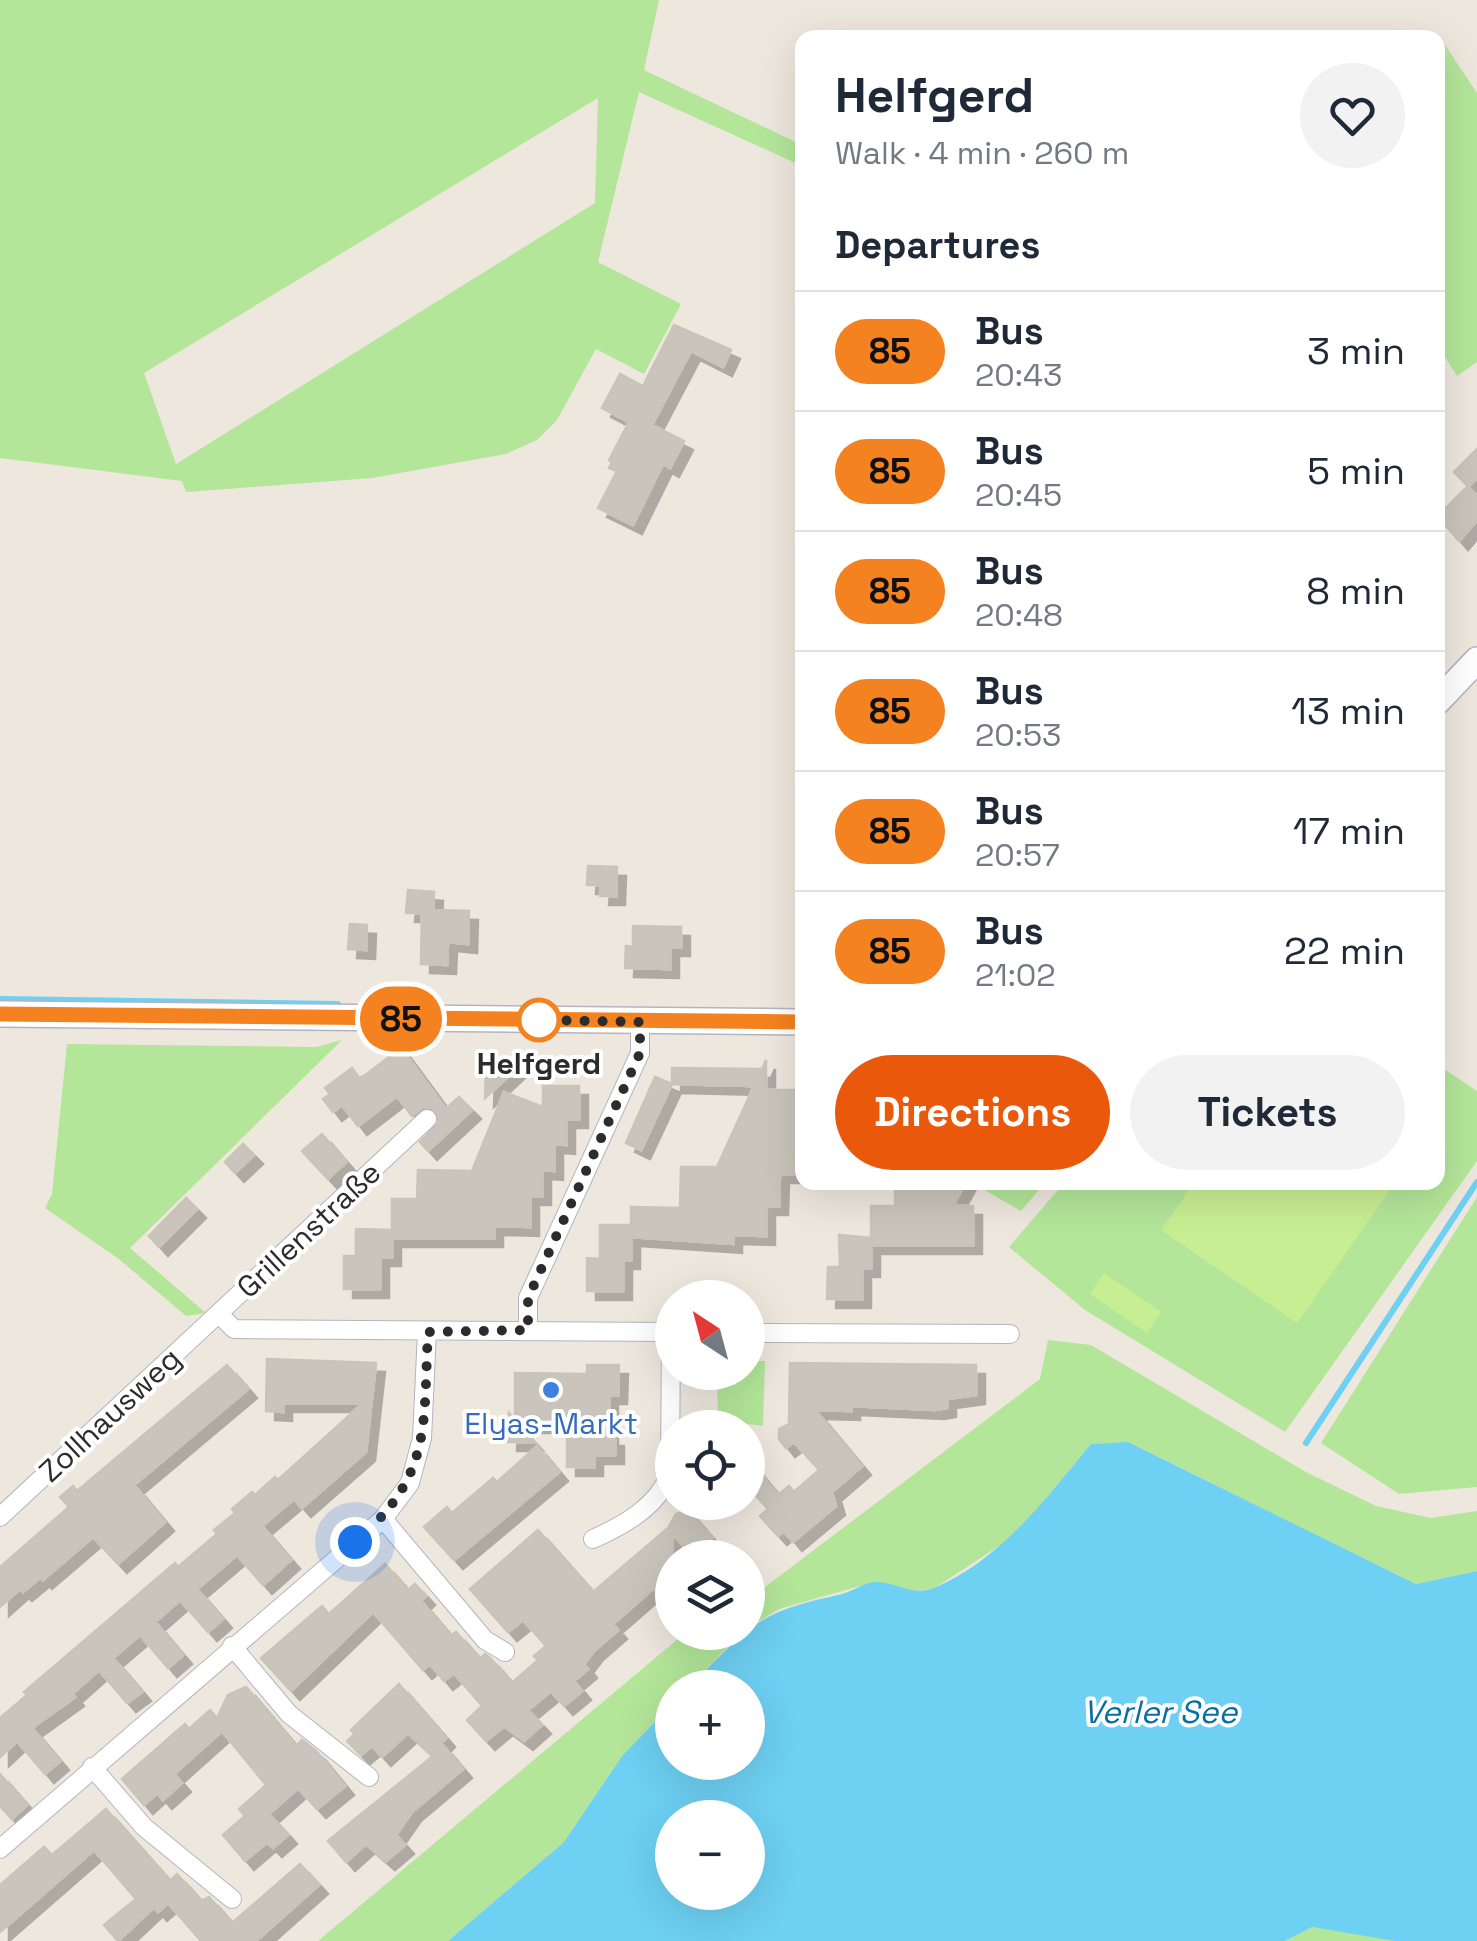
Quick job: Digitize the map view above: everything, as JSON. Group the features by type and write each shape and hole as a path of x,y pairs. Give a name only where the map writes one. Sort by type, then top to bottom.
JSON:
{"main road":[{"path":"1445,694 1477,660"},
{"path":"0,1014 795,1022"}],"street":[{"path":"528,1330 528,1298 640,1053 640,1022"},
{"name":"Grillenstraße","path":"427,1119 219,1314 234,1329 655,1332"},
{"name":"Zollhausweg","path":"0,1517 219,1314"},
{"path":"0,1849 382,1519 410,1484 422,1438 428,1332"},
{"path":"765,1333 1010,1334"},
{"name":"Grillenstraße","path":"592,1539 625,1524 663,1491 670,1474 671,1390"},
{"path":"382,1519 485,1640 505,1652"},
{"path":"232,1646 289,1714 369,1777"},
{"path":"92,1767 144,1827 232,1898"}],"green space":[{"path":"0,0 659,0 644,70 795,142 795,163 639,92 598,262 681,304 644,374 596,349 557,420 537,440 506,454 372,478 186,492 182,481 0,458","holes":["598,98 595,203 176,464 144,373"]},
{"path":"1445,45 1477,93 1477,362 1457,376 1445,357"},
{"path":"342,1040 130,1248 206,1313 186,1316 119,1259 45,1208 52,1194 67,1044 316,1047"},
{"path":"1445,1070 1477,1091 1477,1161 1285,1432 1085,1310 1009,1247 1058,1190 1445,1190"},
{"path":"984,1190 1039,1190 1021,1211"},
{"path":"1188,1190 1390,1190 1297,1323 1161,1230"},
{"path":"1477,1197 1477,1487 1399,1494 1321,1443"},
{"path":"1104,1273 1161,1312 1147,1333 1090,1294"},
{"path":"1048,1340 1091,1345 1306,1472 1376,1506 1431,1518 1477,1511 1477,1571 1416,1584 1128,1442 1091,1444 1016,1535 933,1589 914,1591 874,1582 779,1609 765,1618 765,1587 1040,1379"},
{"path":"717,1390 764,1390 763,1410 718,1410"},
{"path":"665,1650 725,1650 705,1670 655,1670 655,1722 622,1756 564,1842 448,1941 318,1941"},
{"path":"1312,1927 1385,1936 1395,1941 1285,1941"}],"water":[{"name":"Verler See","path":"1128,1442 1416,1584 1477,1571 1477,1941 1395,1941 1312,1927 1285,1941 448,1941 564,1842 622,1756 655,1722 655,1780 765,1780 765,1670 706,1670 726,1650 765,1650 765,1619 870,1583 882,1582 911,1590 934,1588 1002,1544 1091,1444"}],"building":[{"path":"674,325 731,350 723,367 691,351 652,425 684,441 670,468 663,464 633,525 598,508 617,471 609,468 609,460 629,422 602,408 620,374 643,386"},
{"path":"1477,449 1477,478 1468,487 1477,496 1477,520 1459,541 1445,524 1445,509 1468,486 1454,472"},
{"path":"588,866 617,867 616,896 600,896 601,885 587,885"},
{"path":"408,890 434,892 433,910 469,911 468,944 448,942 447,965 421,964 422,913 406,913"},
{"path":"350,924 367,925 366,950 348,949"},
{"path":"633,926 681,927 681,947 670,947 670,969 625,968 626,946 633,947"},
{"path":"401,1048 446,1109 459,1097 472,1110 428,1151 420,1142 439,1122 432,1107 423,1107 412,1116 397,1096 358,1126 342,1105 333,1112 323,1099 330,1094 325,1088 352,1068 360,1079"},
{"path":"766,1060 766,1090 795,1090 793,1174 780,1174 779,1206 766,1206 766,1236 733,1235 733,1244 631,1237 631,1260 623,1260 623,1291 587,1291 587,1258 600,1259 600,1225 631,1225 631,1207 680,1208 681,1167 717,1167 754,1086 672,1084 672,1068 762,1069"},
{"path":"486,1070 515,1070 485,1098"},
{"path":"655,1077 672,1084 641,1150 626,1143"},
{"path":"543,1086 579,1086 579,1119 566,1119 566,1145 554,1144 554,1171 542,1170 542,1196 530,1196 530,1227 494,1226 494,1238 392,1238 392,1257 380,1257 380,1289 344,1289 344,1256 356,1256 356,1229 392,1230 392,1199 417,1199 418,1170 472,1171 504,1092 543,1107"},
{"path":"322,1134 346,1162 328,1179 302,1151"},
{"path":"243,1144 254,1155 235,1173 225,1162"},
{"path":"895,1190 962,1190 953,1206 973,1206 973,1245 871,1245 871,1268 862,1268 862,1299 827,1299 828,1267 840,1267 839,1235 871,1238 871,1206 895,1206"},
{"path":"186,1198 197,1209 159,1247 149,1236"},
{"path":"267,1359 376,1363 366,1452 302,1508 294,1499 262,1526 291,1560 263,1585 237,1555 197,1589 223,1619 208,1632 180,1600 155,1622 183,1655 168,1668 140,1635 113,1658 142,1692 127,1703 99,1670 72,1694 75,1697 32,1728 60,1761 45,1774 17,1741 0,1757 0,1718 27,1695 24,1692 175,1563 178,1567 217,1534 214,1530 235,1513 232,1509 275,1477 278,1480 363,1403 283,1403 283,1412 266,1411"},
{"path":"790,1363 976,1365 976,1395 947,1399 947,1408 851,1406 851,1411 815,1410 862,1466 832,1492 836,1506 793,1542 784,1531 778,1536 764,1520 768,1509 765,1479 778,1495 789,1486 794,1492 819,1470 794,1442 786,1448 779,1439 779,1429 789,1424"},
{"path":"227,1365 248,1389 134,1485 165,1522 118,1564 93,1537 43,1580 41,1577 23,1592 20,1589 0,1607 0,1567 69,1507 60,1497 73,1486 77,1491"},
{"path":"587,1365 619,1365 618,1395 609,1395 609,1437 615,1437 615,1455 594,1455 594,1467 567,1467 567,1424 518,1424 534,1442 508,1442 509,1413 515,1420 515,1373 587,1374"},
{"path":"537,1446 559,1472 454,1560 424,1527 447,1507 452,1513 493,1478 497,1482"},
{"path":"673,1520 697,1520 712,1538 678,1540 672,1533 672,1540 655,1540 655,1589 613,1624 618,1630 584,1664 588,1669 574,1681 582,1691 564,1706 551,1691 528,1710 542,1725 524,1741 504,1726 486,1741 467,1720 482,1706 454,1673 444,1681 430,1664 423,1670 373,1612 291,1691 261,1658 322,1606 329,1614 385,1564 408,1590 415,1584 426,1596 421,1601 451,1636 456,1632 480,1659 485,1654 512,1683 538,1660 534,1656 546,1646 523,1620 508,1632 470,1589 538,1530 593,1592"},
{"path":"399,1684 446,1738 441,1743 463,1769 412,1812 396,1835 405,1845 386,1861 366,1844 346,1862 328,1841 433,1756 408,1733 382,1757 372,1746 361,1755 347,1741 355,1734 351,1730"},
{"path":"246,1687 296,1746 302,1740 316,1751 345,1786 317,1809 298,1788 269,1814 288,1835 273,1848 267,1842 245,1861 223,1835 245,1816 239,1809 266,1785 222,1731 174,1774 182,1783 163,1800 157,1793 144,1805 122,1779 185,1724 189,1729 210,1710 217,1718 228,1695"},
{"path":"0,1774 27,1805 12,1819 0,1806"},
{"path":"106,1809 170,1881 177,1874 201,1901 209,1897 232,1923 300,1864 319,1885 256,1941 201,1941 168,1903 158,1912 154,1907 118,1941 104,1925 136,1899 94,1850 0,1932 0,1885 44,1847 52,1855"}],"waterway":[{"path":"0,999 338,1004"},
{"path":"1306,1443 1477,1182"}],"bus line":[{"name":"85","path":"0,1014 795,1022"}],"place":[{"name":"Helfgerd","path":"539,1020"},
{"name":"Elyas-Markt","path":"551,1390"}],"route":[{"path":"355,1542 382,1519 410,1484 422,1438 428,1332 528,1330 528,1298 640,1053 640,1022 539,1020"}]}
